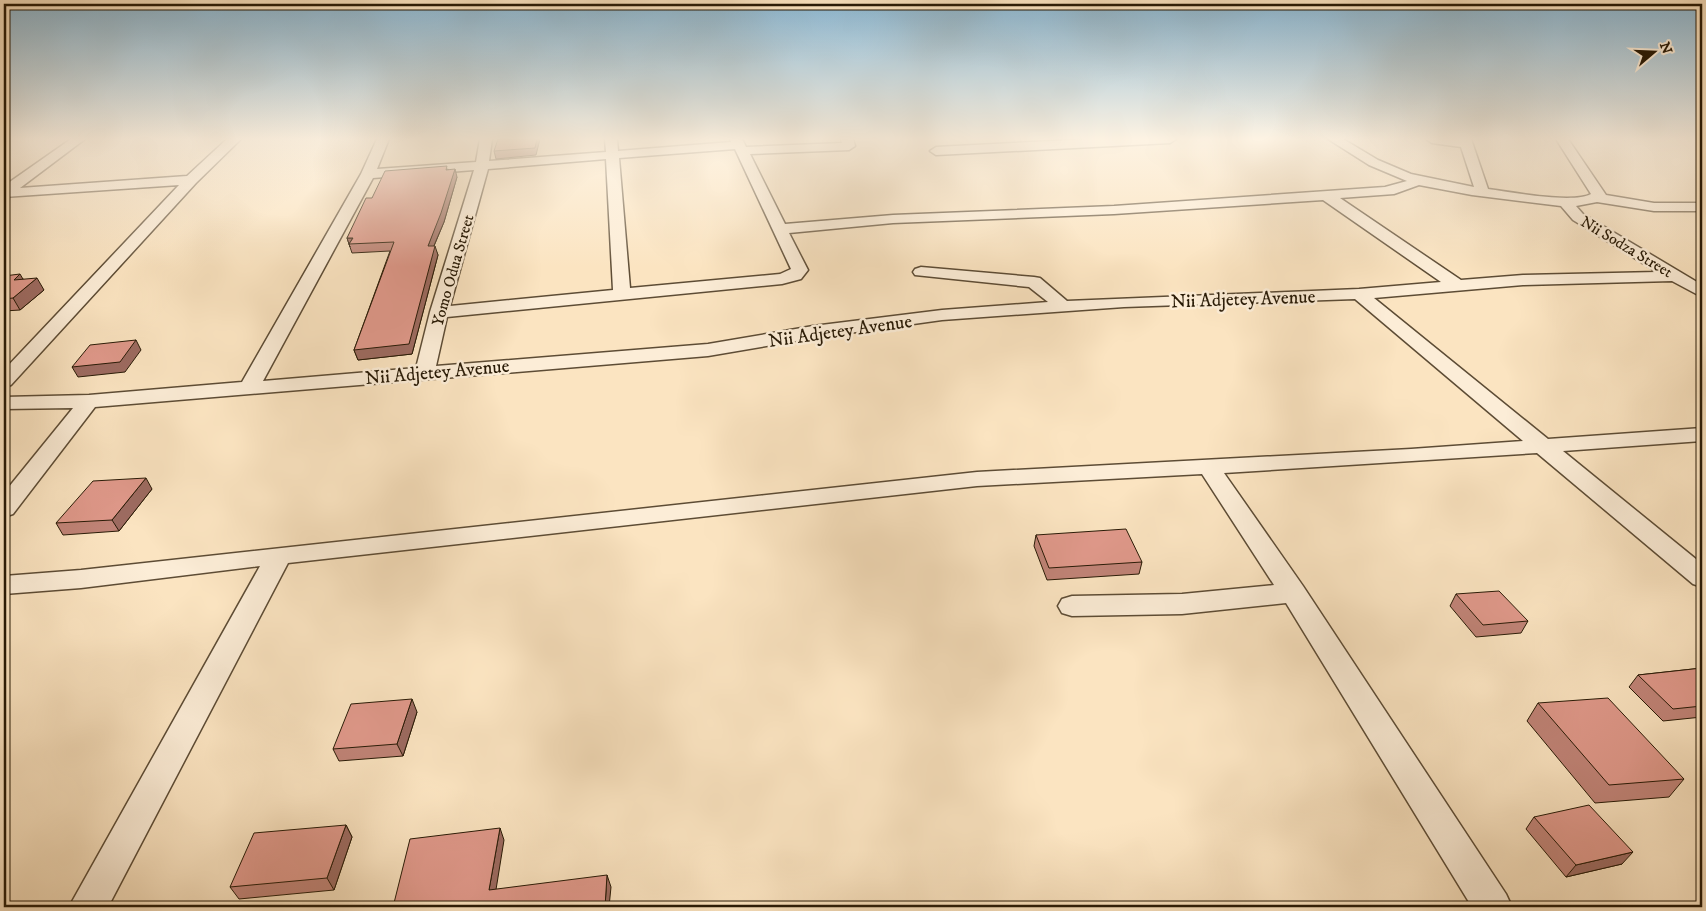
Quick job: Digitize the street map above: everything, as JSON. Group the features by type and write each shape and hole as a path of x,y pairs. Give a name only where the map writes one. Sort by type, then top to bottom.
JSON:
{"street":[{"path":"4,193 20,182"},
{"path":"4,193 169,182"},
{"path":"4,381 190,182"},
{"path":"250,386 364,182"},
{"name":"Yomo Odua Street","path":"425,372 439,312 477,182"},
{"path":"615,182 622,294"},
{"path":"439,312 782,279 795,275 800,270 756,182"},
{"path":"779,229 893,219 1114,210 1326,195 1401,189 1415,182"},
{"path":"1426,182 1565,202"},
{"path":"1479,182 1482,191"},
{"name":"Nii Sodza Street","path":"1565,202 1596,198 1599,195 1590,182"},
{"path":"1326,195 1458,286"},
{"path":"1596,198 1654,207 1702,207"},
{"name":"Nii Sodza Street","path":"1565,202 1578,217 1702,292"},
{"path":"922,272 1034,282 1063,306"},
{"name":"Nii Adjetey Avenue","path":"4,403 89,400 708,350 812,332 942,315 1124,302 1359,294 1522,280 1677,276"},
{"path":"1359,294 1702,578"},
{"path":"4,509 89,400"},
{"path":"4,585 977,480 1411,456 1702,434"},
{"path":"1209,468 1292,593 1493,907"},
{"path":"88,907 278,556"},
{"path":"1072,606 1182,604 1292,593"}],"building":[{"path":"380,182 451,182 428,246 435,246 409,344 354,350 394,242 349,244 353,238 347,238 366,198 372,198"},
{"path":"20,274 14,280 37,278 13,298 4,299 4,276"},
{"path":"136,340 120,362 72,367 90,345"},
{"path":"146,478 112,520 56,523 93,481"},
{"path":"1126,529 1142,562 1049,568 1036,535"},
{"path":"1499,591 1528,621 1483,625 1456,594"},
{"path":"1702,668 1702,706 1673,709 1638,675"},
{"path":"1608,698 1684,779 1609,785 1538,703"},
{"path":"412,699 397,744 333,749 351,704"},
{"path":"1589,805 1633,852 1576,865 1534,817"},
{"path":"346,825 327,878 230,887 254,833"},
{"path":"500,828 489,890 607,875 605,907 393,907 410,839"}]}
